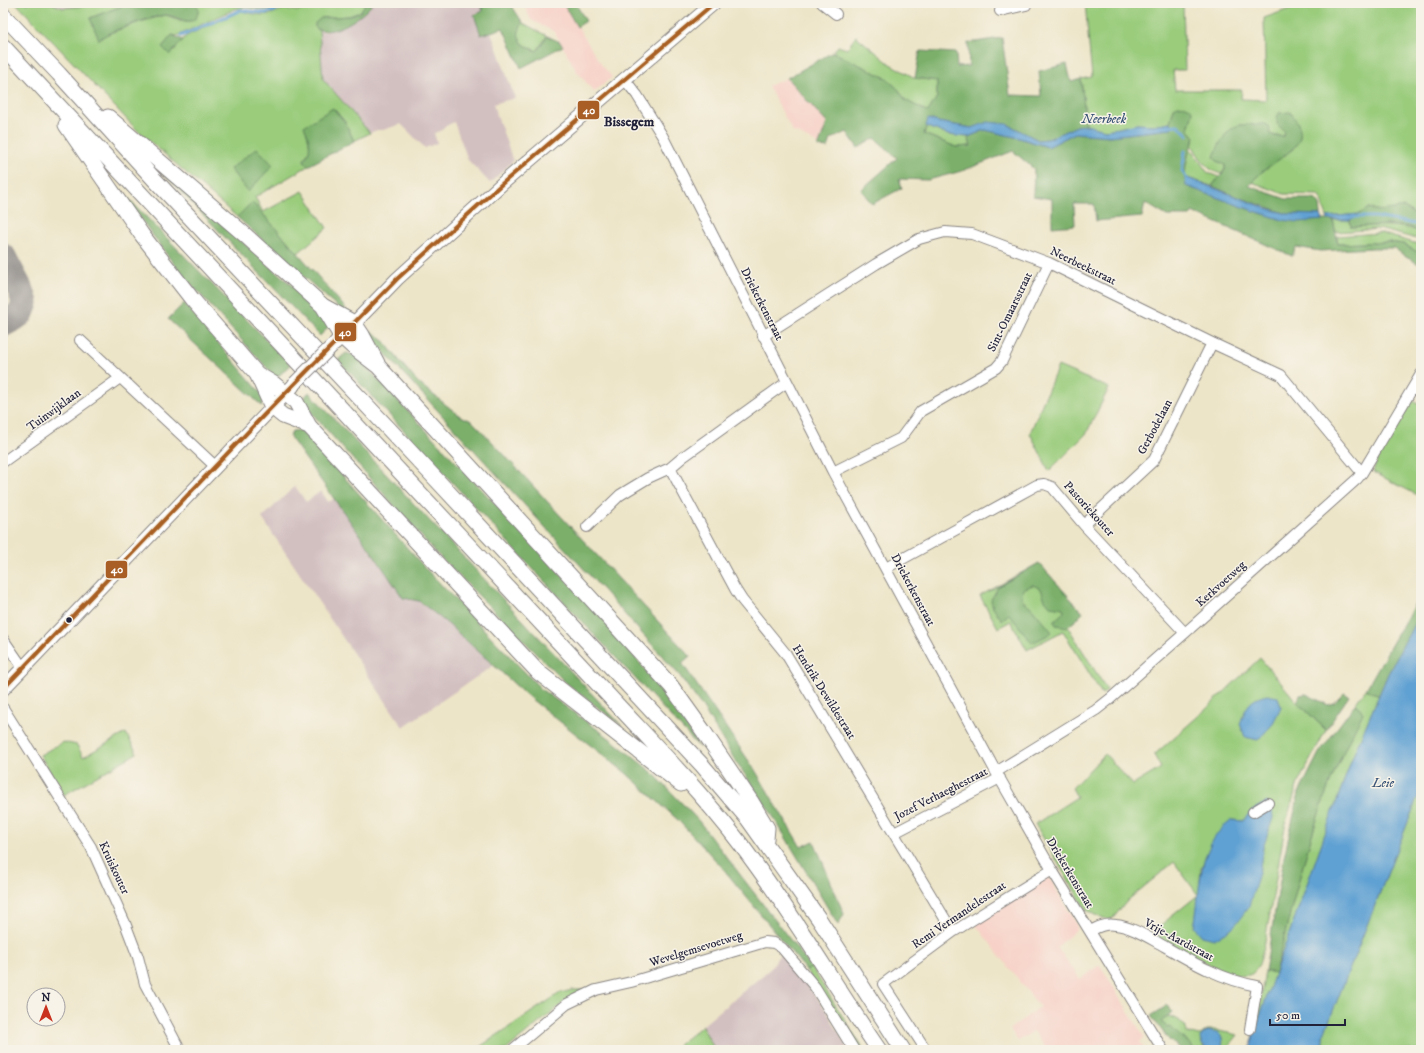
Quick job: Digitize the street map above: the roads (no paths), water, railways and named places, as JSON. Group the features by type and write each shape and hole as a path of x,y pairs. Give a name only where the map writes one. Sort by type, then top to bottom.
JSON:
{"highway":[{"path":"3,15 59,74 154,179 620,675 702,765 748,819 819,919 903,1050"},
{"path":"3,46 610,697 705,801 752,860 796,922 879,1050"},
{"path":"59,74 244,234 322,306 354,323 378,366"},
{"path":"36,82 142,236 192,300 257,374 272,407 283,416 309,426"},
{"path":"322,306 337,341 352,346 378,366 670,686 704,732 752,803 767,828 766,844"},
{"path":"257,374 291,388 296,402 309,426 538,672 649,758 672,778 705,801"}],"main road":[{"path":"3,690 272,407 398,279 504,182 714,3"}],"street":[{"path":"822,3 836,14"},
{"path":"1000,11 1028,4"},
{"name":"Driekerkenstraat","path":"625,80 637,95 660,132 833,472 998,775 1052,870 1163,1050"},
{"name":"Neerbeekstraat","path":"763,336 876,264 919,239 945,232 972,234 1049,263 1212,343 1281,374 1362,473"},
{"name":"Sint-Omaarsstraat","path":"833,472 901,438 921,411 996,368 1002,361 1049,263"},
{"path":"80,340 216,466"},
{"name":"Gerbodelaan","path":"1084,525 1154,460 1212,343"},
{"name":"Kerkvoetweg","path":"998,775 1096,710 1110,699 1357,479 1421,374"},
{"name":"Tuinwijklaan","path":"3,462 120,378"},
{"path":"587,527 620,495 648,478 670,468 787,382"},
{"name":"Hendrik Dewildestraat","path":"670,468 735,589 742,600 786,654 953,932"},
{"name":"Pastoriekouter","path":"886,568 1037,485 1044,484 1052,487 1084,525 1185,633"},
{"path":"3,639 24,668"},
{"name":"Kruiskouter","path":"3,708 90,848 125,923 138,957 145,984 180,1050"},
{"name":"Jozef Verhaeghestraat","path":"894,833 998,775"},
{"path":"1253,812 1268,803"},
{"name":"Remi Vermandelestraat","path":"926,1050 883,984 953,932 1052,870"},
{"name":"Vrije-Aardstraat","path":"1090,931 1102,925 1116,924 1140,933 1203,968 1237,982 1257,986 1250,1029"},
{"name":"Wevelgemsevoetweg","path":"512,1050 567,1004 596,990 631,982 765,942 782,948 815,987 854,1050"}],"water":[{"path":"928,119 972,128 988,122 1007,124 1038,140 1048,139 1077,126 1086,125 1105,130 1137,124 1153,125 1170,122 1171,129 1110,136 1075,133 1048,147 985,130 968,137 948,135 926,126"},
{"path":"1185,177 1266,208 1288,214 1321,215 1323,220 1298,222 1283,220 1186,186"},
{"path":"1359,214 1350,220 1328,220 1327,217"},
{"name":"Leie","path":"1421,611 1421,789 1323,1036 1324,1043 1319,1050 1250,1050 1256,1027 1353,756 1388,674"},
{"path":"1267,695 1278,697 1281,707 1272,725 1258,740 1245,737 1240,724 1246,708 1252,701"},
{"path":"1267,802 1272,808 1273,818 1263,848 1259,873 1249,906 1236,924 1226,933 1214,939 1202,936 1194,927 1200,878 1211,843 1219,831 1231,820 1243,821 1252,810"},
{"path":"1207,1031 1218,1033 1220,1035 1222,1041 1221,1050 1210,1049 1202,1045 1200,1037"}],"waterway":[{"name":"Neerbeek","path":"181,36 241,10 265,13 274,11 281,6 300,6 302,3"},
{"name":"Neerbeek","path":"1167,126 1178,125 1188,135"},
{"name":"Neerbeek","path":"1185,151 1182,171 1187,179"},
{"name":"Neerbeek","path":"1352,217 1375,217 1421,225"}],"district":[{"name":"Bissegem","path":"629,122"}]}
